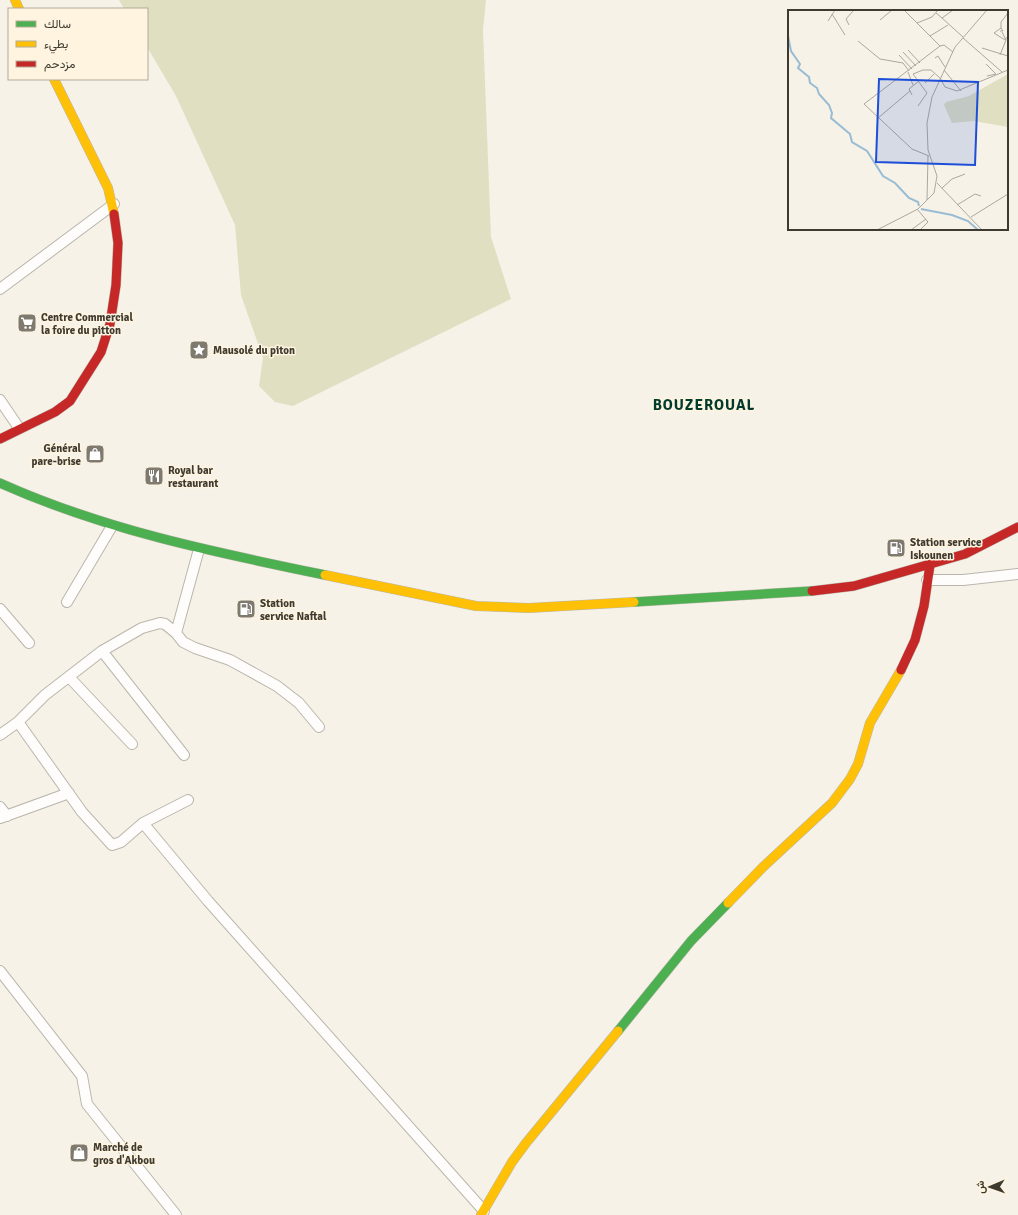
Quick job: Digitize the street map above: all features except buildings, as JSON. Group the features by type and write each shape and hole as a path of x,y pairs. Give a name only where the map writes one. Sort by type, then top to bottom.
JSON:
{"street":[{"path":"0,439 19,428 60,409 71,400 96,361 105,341 114,307 118,251 114,204 108,188 54,80"},
{"path":"0,289 114,204"},
{"path":"0,400 19,428"},
{"path":"0,483 27,496 93,521 199,549 461,603 498,608 529,608 805,592 854,586 966,554 1018,527"},
{"path":"67,602 112,526"},
{"path":"176,633 199,549"},
{"path":"143,823 208,901 482,1213 512,1162 526,1143 692,941 763,867 808,828 832,803 850,779 858,764 870,723 900,672 915,640 924,606 930,565"},
{"path":"927,580 963,580 1018,574"},
{"path":"0,609 29,643"},
{"path":"0,735 18,722 45,695 102,651 142,628 156,623 165,624 176,633 183,642 195,648 230,660 277,686 299,703 319,727"},
{"path":"102,651 184,755"},
{"path":"69,677 132,744"},
{"path":"18,722 82,812 112,845 121,842 143,823 188,800"},
{"path":"0,807 4,817 69,793"},
{"path":"0,971 82,1076 87,1104 176,1215"}],"green space":[{"path":"119,0 486,0 483,30 491,237 511,299 293,406 275,402 259,386 263,358 241,295 235,225 176,96 148,49 148,8 123,8"}],"traffic: fast":[{"path":"0,483 40,500 119,527 242,558 325,575"},
{"path":"634,602 812,591"},
{"path":"618,1031 691,941 728,903"}],"traffic: slow":[{"path":"15,0 19,8"},
{"path":"54,80 108,188 114,214"},
{"path":"325,575 476,606 529,608 634,602"},
{"path":"728,903 763,867 832,803 850,779 858,764 870,723 901,670"},
{"path":"481,1215 512,1162 526,1143 618,1031"}],"traffic: jam":[{"path":"0,439 55,412 70,401 101,352 110,324 116,285 118,243 114,214"},
{"path":"812,591 854,586 965,554 1018,527"},
{"path":"901,670 915,640 924,606 930,565"}],"place":[{"name":"Centre Commercial la foire du pitton","path":"27,323"},
{"name":"Mausolé du piton","path":"199,350"},
{"name":"Général pare-brise","path":"95,454"},
{"name":"Royal bar restaurant","path":"154,476"},
{"name":"Station service Iskounen","path":"896,548"},
{"name":"Station service Naftal","path":"246,609"},
{"name":"Marché de gros d'Akbou","path":"79,1153"}],"district":[{"name":"BOUZEROUAL","path":"704,405"}]}
